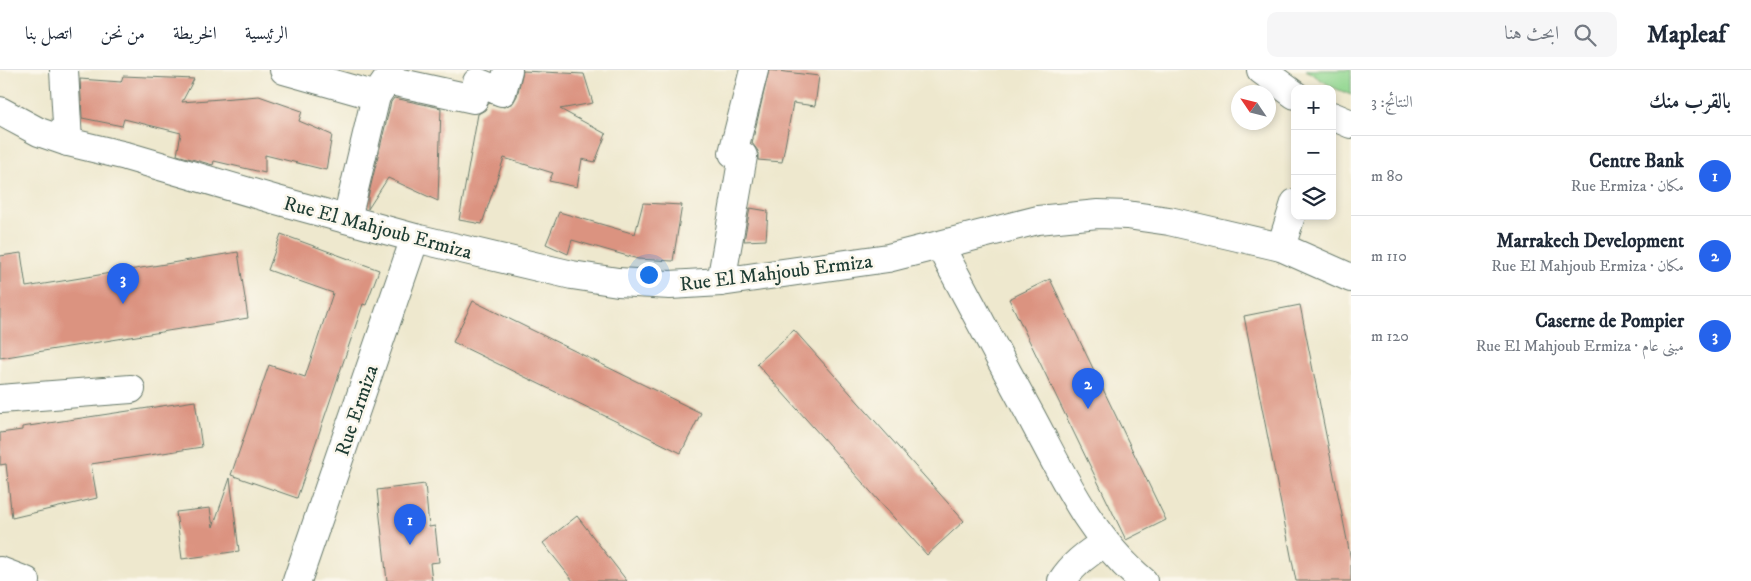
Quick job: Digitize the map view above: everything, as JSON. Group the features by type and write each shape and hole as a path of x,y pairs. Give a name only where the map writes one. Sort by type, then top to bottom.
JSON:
{"street":[{"path":"64,70 68,142"},
{"path":"284,70 376,96"},
{"path":"347,219 376,96 387,80 474,99 477,82 502,92 508,70"},
{"path":"721,282 743,156 733,153 754,70"},
{"path":"1261,70 1291,92"},
{"name":"Rue El Mahjoub Ermiza","path":"0,111 39,132 68,142 126,156 415,238 572,275 618,282 670,285 721,282 888,258 1038,220 1098,214 1127,215 1169,221 1281,247 1351,278"},
{"path":"1336,118 1351,124"},
{"path":"1281,247 1291,216"},
{"name":"Rue Ermiza","path":"297,581 415,238"},
{"path":"940,246 1076,500 1105,543 1124,566 1143,581"},
{"path":"0,399 131,390"},
{"path":"1062,581 1070,568 1088,553 1105,543"}],"green space":[{"path":"1306,70 1351,70 1351,95 1336,89 1336,85 1329,85"}],"building":[{"path":"769,70 819,76 815,106 793,103 782,162 758,160 758,151 752,143"},
{"path":"523,71 584,74 593,103 560,109 606,134 595,162 582,159 577,187 549,181 553,173 504,158 482,224 459,220 478,114 485,110 489,103 504,107 513,103 517,96"},
{"path":"123,76 194,79 182,102 259,96 302,111 299,121 332,135 326,170 265,155 265,173 214,161 213,165 177,155 181,133 124,119 122,126 82,118 80,79 121,82"},
{"path":"394,98 441,108 438,201 388,178 368,209 368,197 391,102"},
{"path":"643,203 682,205 673,261 638,259 572,240 568,254 546,244 559,212 635,234"},
{"path":"750,208 768,211 766,240 744,241"},
{"path":"281,234 379,270 366,305 363,304 297,498 231,475 269,365 305,377 333,293 268,270"},
{"path":"238,252 248,318 0,358 0,256 21,253 26,287"},
{"path":"1050,279 1166,520 1126,540 1009,299"},
{"path":"473,301 701,413 681,453 453,342"},
{"path":"1300,305 1351,560 1351,581 1296,581 1244,316"},
{"path":"794,330 964,521 927,555 757,364"},
{"path":"195,401 202,447 91,464 97,498 12,518 6,464 0,465 0,433 22,430 22,427"},
{"path":"230,478 239,551 182,559 176,512 210,508 213,527"},
{"path":"425,484 429,527 435,526 439,562 430,563 432,581 387,581 377,490"},
{"path":"577,516 627,581 573,581 543,543"}],"place":[{"name":"Caserne de Pompier","path":"123,304"},
{"name":"Marrakech Development","path":"1088,409"},
{"name":"Centre Bank","path":"410,545"}]}
